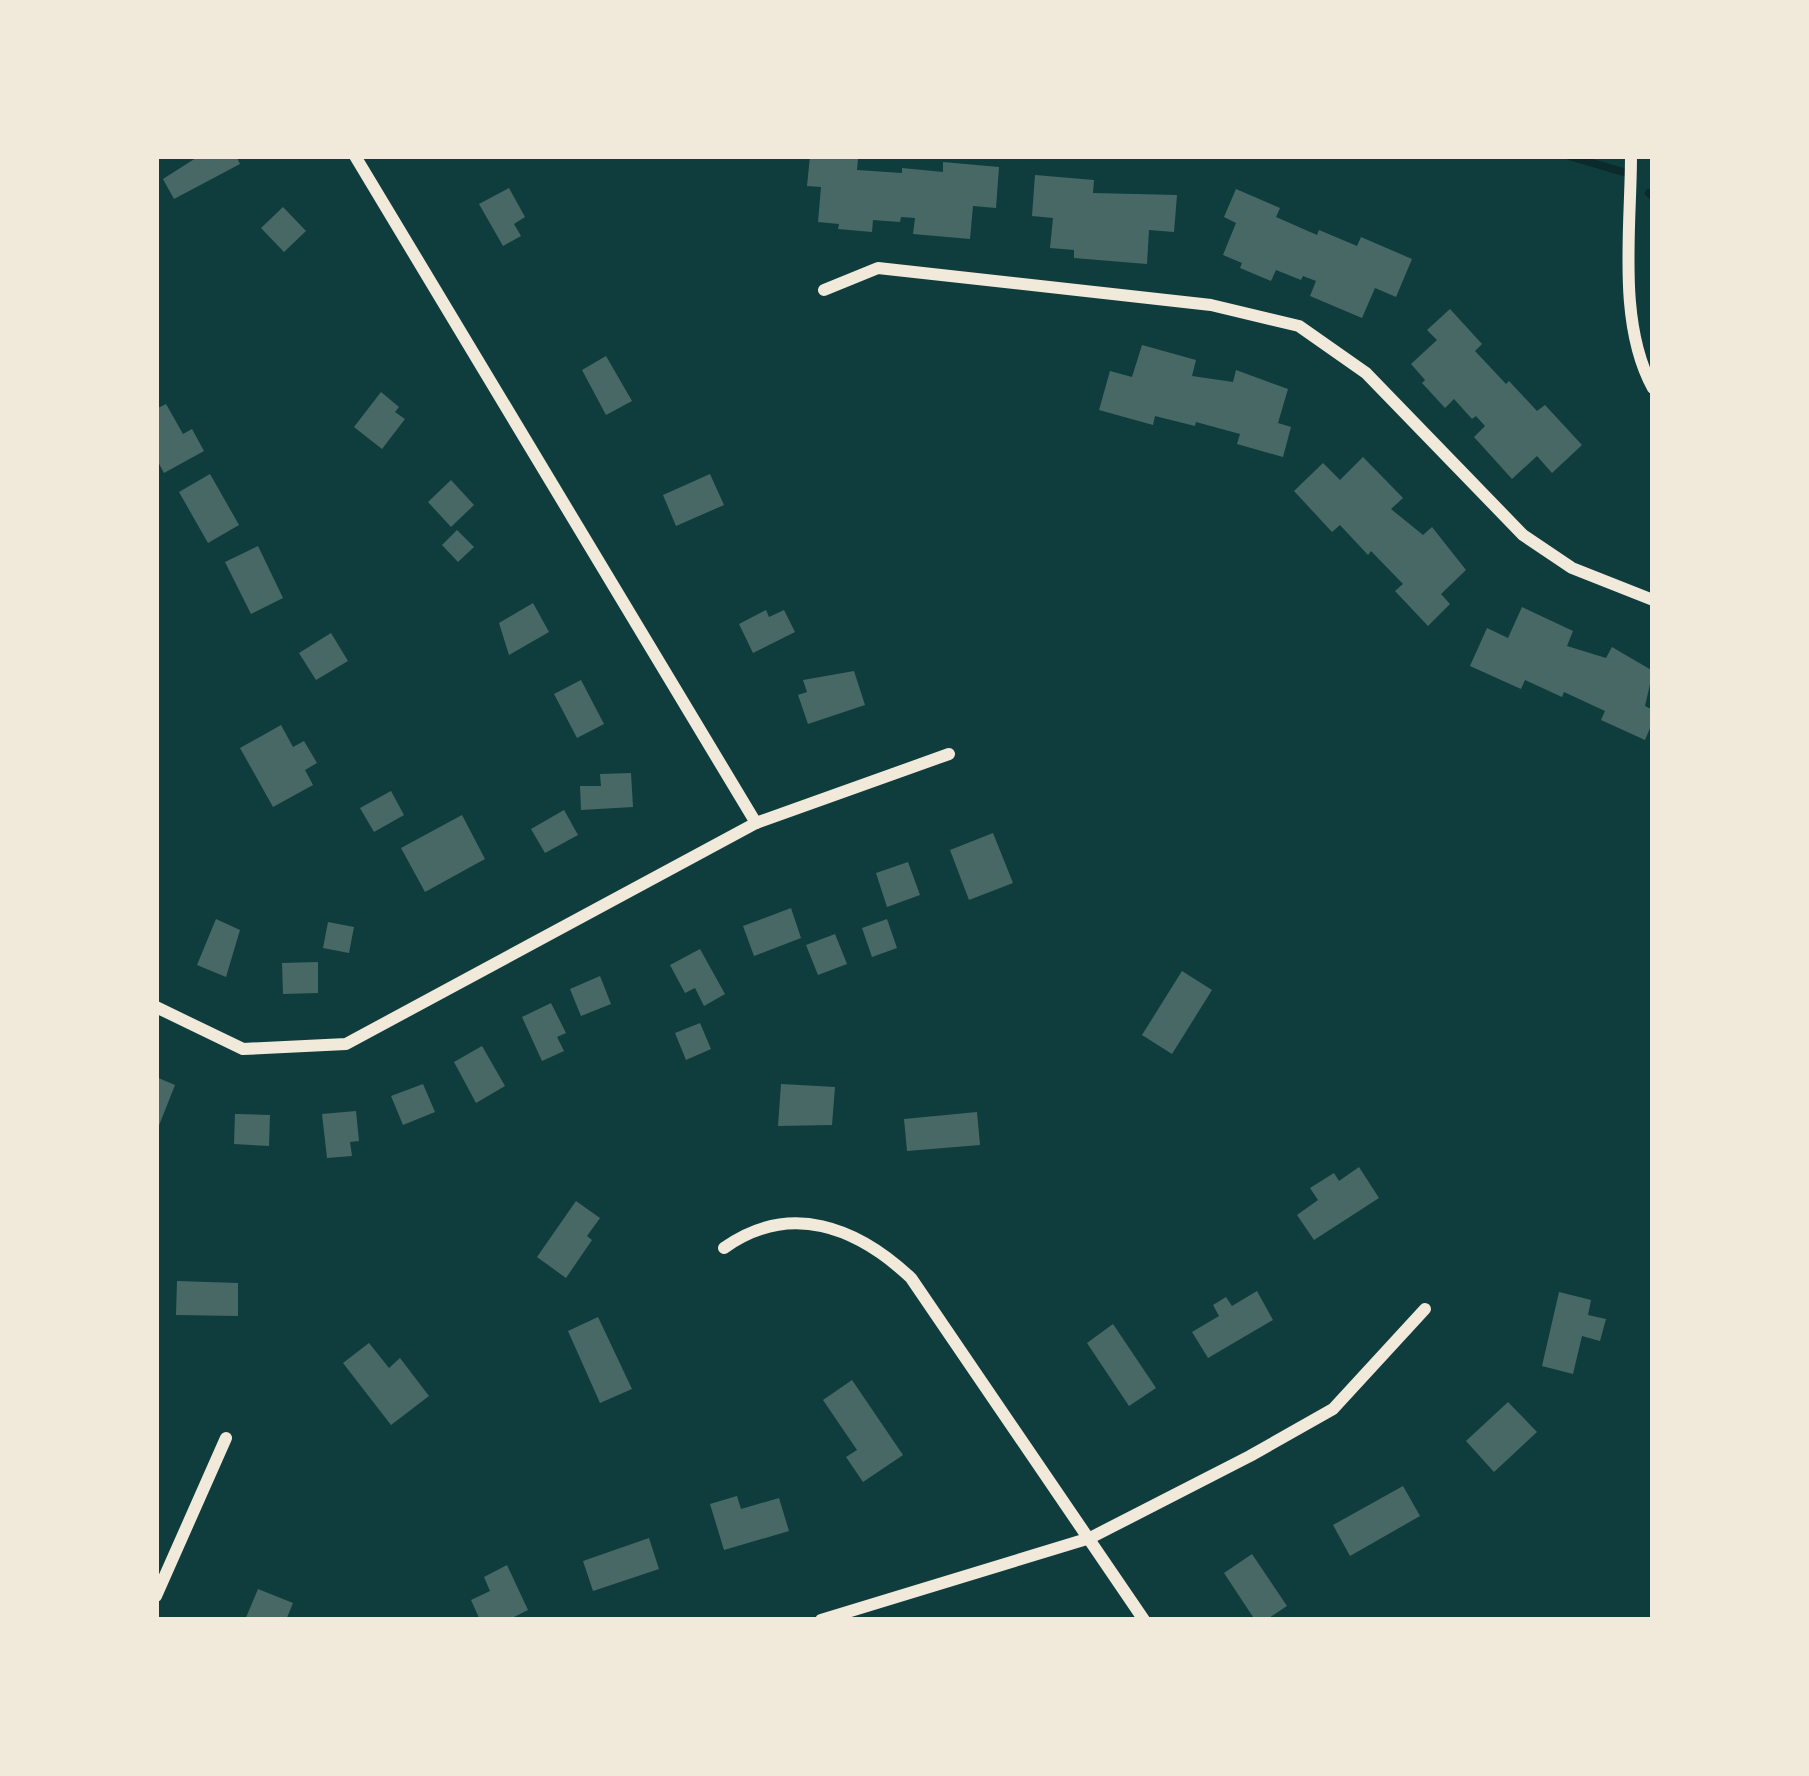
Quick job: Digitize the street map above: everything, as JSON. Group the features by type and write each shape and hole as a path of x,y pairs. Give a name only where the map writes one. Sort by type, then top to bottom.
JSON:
{"street":[{"path":"355,156 756,823"},
{"path":"1631,156 1630,286 1642,369 1653,388"},
{"path":"824,290 878,268 1211,305 1299,326 1366,373 1523,535 1572,568 1653,600"},
{"path":"156,1007 243,1049 346,1044 756,823 949,754"},
{"path":"724,1248 754,1227 772,1226 827,1225 874,1244 911,1278 1144,1620"},
{"path":"821,1620 1090,1538 1333,1409 1425,1309"},
{"path":"156,1596 226,1438"}],"building":[{"path":"199,156 236,156 240,164 174,199 163,179"},
{"path":"810,156 858,159 857,170 902,173 902,168 943,172 943,162 999,167 996,208 973,206 970,239 913,234 915,218 873,220 872,232 838,229 839,224 818,222 821,187 807,186"},
{"path":"1035,175 1094,180 1093,193 1177,195 1174,232 1149,230 1147,264 1074,258 1074,250 1050,248 1053,218 1032,216"},
{"path":"509,188 525,217 514,224 521,236 503,246 479,204"},
{"path":"1236,189 1280,208 1276,217 1317,235 1319,230 1357,246 1361,237 1412,259 1396,297 1375,288 1362,318 1310,296 1316,281 1276,270 1271,281 1240,268 1242,263 1223,255 1236,223 1224,217"},
{"path":"283,207 306,231 284,252 261,228"},
{"path":"1450,309 1482,344 1475,351 1506,384 1509,381 1537,411 1545,405 1582,445 1552,473 1537,456 1512,479 1474,437 1485,426 1476,416 1472,419 1454,399 1445,408 1422,383 1425,380 1411,364 1437,340 1427,330"},
{"path":"1142,345 1196,360 1192,376 1233,382 1236,370 1288,389 1278,423 1291,427 1283,457 1237,444 1240,434 1196,422 1195,426 1155,416 1153,425 1099,410 1110,371 1132,377"},
{"path":"606,356 632,401 606,415 582,370"},
{"path":"381,392 405,419 382,449 354,427"},
{"path":"166,404 183,434 192,429 204,451 164,473 156,458 156,409"},
{"path":"1363,457 1403,498 1391,509 1423,535 1432,527 1466,570 1441,594 1450,604 1428,626 1395,591 1403,584 1371,551 1368,555 1340,525 1332,532 1294,491 1323,463 1340,480"},
{"path":"210,474 239,525 208,543 179,492"},
{"path":"710,474 724,505 676,526 663,495"},
{"path":"451,480 474,505 451,527 428,502"},
{"path":"457,530 474,547 458,562 442,545"},
{"path":"258,546 283,598 251,614 225,562"},
{"path":"533,603 549,632 509,655 499,623"},
{"path":"1522,607 1573,631 1567,646 1606,658 1612,647 1653,671 1645,706 1653,710 1653,721 1645,740 1601,720 1605,711 1564,692 1562,697 1525,680 1521,689 1470,666 1487,628 1508,638"},
{"path":"766,610 769,617 784,610 795,632 753,653 739,624"},
{"path":"331,633 348,661 316,680 299,653"},
{"path":"854,671 865,705 808,724 798,695 807,692 803,680"},
{"path":"581,680 604,724 577,738 554,694"},
{"path":"281,725 293,747 304,741 317,763 305,770 313,785 273,807 240,748"},
{"path":"631,773 633,807 581,810 580,786 601,786 600,774"},
{"path":"391,791 404,815 374,832 360,808"},
{"path":"564,810 578,835 545,853 531,829"},
{"path":"462,815 485,859 425,892 401,848"},
{"path":"993,833 1013,883 969,900 950,850"},
{"path":"908,862 920,895 887,907 876,873"},
{"path":"791,908 801,938 754,956 743,926"},
{"path":"216,919 240,930 226,977 197,965"},
{"path":"887,919 897,948 872,957 862,928"},
{"path":"328,922 354,927 349,953 323,948"},
{"path":"835,934 847,964 818,975 806,945"},
{"path":"700,949 725,994 704,1006 695,988 685,993 670,965"},
{"path":"318,962 318,993 283,994 282,963"},
{"path":"1182,971 1212,990 1172,1054 1142,1035"},
{"path":"600,976 611,1004 581,1016 570,989"},
{"path":"551,1003 566,1033 557,1037 564,1051 542,1061 522,1017"},
{"path":"700,1023 711,1049 686,1060 675,1033"},
{"path":"482,1046 505,1086 476,1103 454,1062"},
{"path":"156,1077 175,1085 156,1133"},
{"path":"423,1084 435,1112 403,1125 391,1096"},
{"path":"781,1084 835,1087 832,1125 778,1126"},
{"path":"356,1111 359,1141 350,1142 352,1156 327,1158 322,1114"},
{"path":"977,1112 980,1145 907,1151 904,1119"},
{"path":"235,1114 270,1115 269,1146 234,1144"},
{"path":"1359,1167 1379,1198 1314,1240 1297,1215 1318,1200 1310,1188 1334,1173 1339,1181"},
{"path":"576,1201 600,1218 587,1236 592,1240 566,1278 537,1257"},
{"path":"177,1281 238,1283 238,1316 176,1315"},
{"path":"1257,1291 1273,1320 1208,1358 1192,1332 1219,1316 1213,1305 1226,1297 1232,1306"},
{"path":"1559,1292 1591,1300 1588,1315 1606,1319 1600,1341 1582,1336 1573,1374 1542,1366"},
{"path":"598,1317 632,1389 600,1403 568,1331"},
{"path":"1113,1324 1156,1388 1129,1406 1087,1343"},
{"path":"369,1343 389,1368 400,1358 429,1396 391,1425 343,1363"},
{"path":"852,1380 903,1455 863,1482 846,1457 857,1450 823,1400"},
{"path":"1508,1402 1537,1432 1494,1472 1466,1441"},
{"path":"1403,1486 1420,1516 1350,1556 1333,1525"},
{"path":"737,1496 741,1509 779,1498 789,1531 724,1550 710,1504"},
{"path":"649,1538 659,1569 593,1591 583,1561"},
{"path":"1252,1554 1287,1606 1266,1620 1255,1620 1224,1573"},
{"path":"507,1565 528,1610 508,1620 480,1620 471,1600 490,1591 484,1577"},
{"path":"258,1589 293,1603 286,1620 245,1620"}],"waterway":[{"path":"1569,156 1630,174"},
{"path":"1649,193 1653,197"}]}
